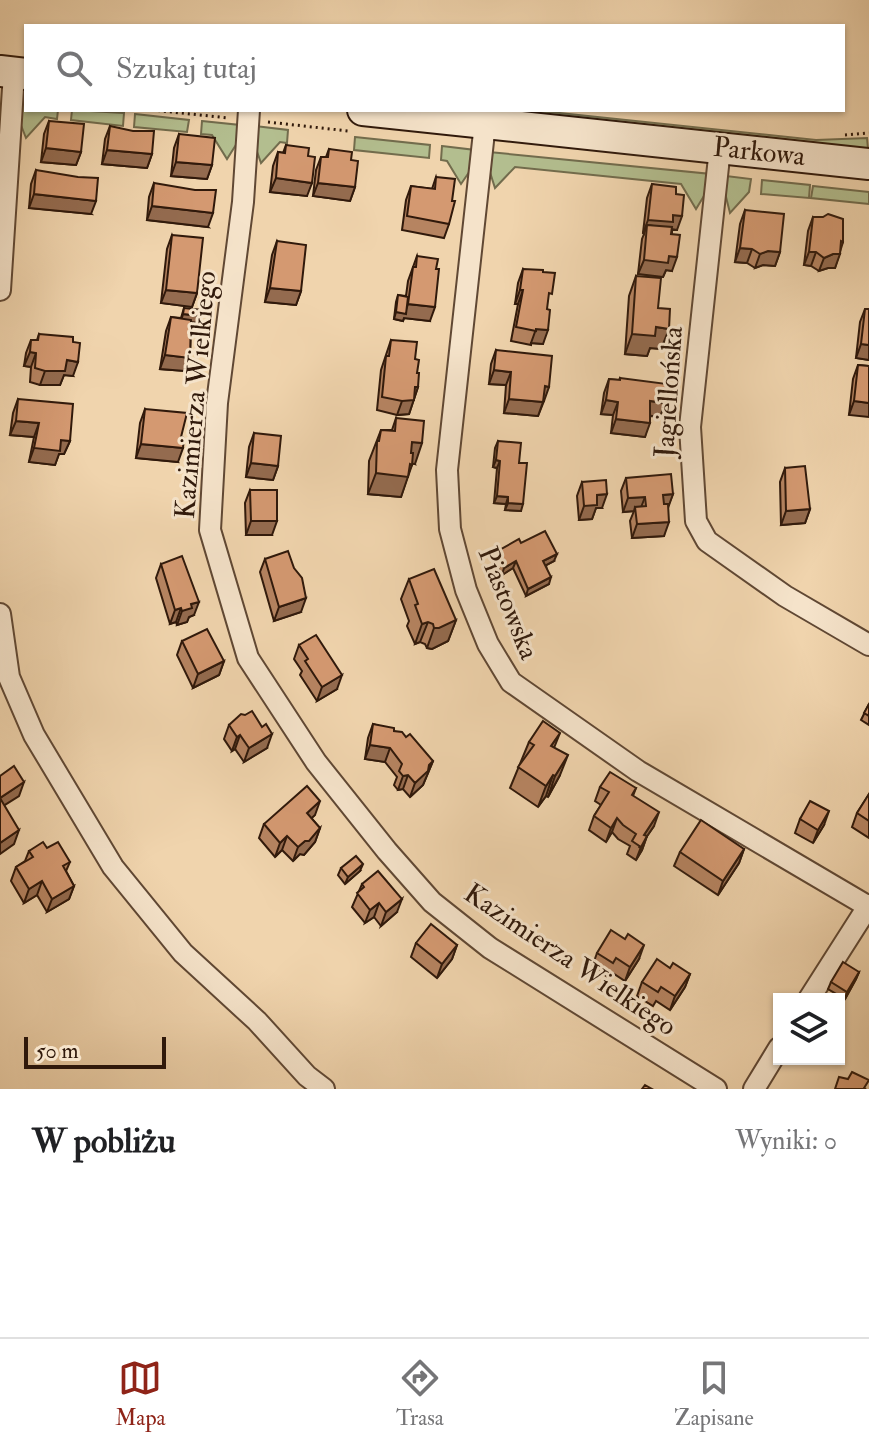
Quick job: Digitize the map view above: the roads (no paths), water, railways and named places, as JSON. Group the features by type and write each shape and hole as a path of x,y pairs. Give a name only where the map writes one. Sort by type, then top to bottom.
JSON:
{"street":[{"path":"0,290 13,73"},
{"name":"Parkowa","path":"382,112 869,164"},
{"name":"Kazimierza Wielkiego","path":"245,115 243,202 217,403 210,530 248,658 316,762 432,902 490,948 716,1089"},
{"name":"Piastowska","path":"485,123 447,470 450,529 466,590 488,644 511,682 638,771 869,906"},
{"name":"Jagiellońska","path":"720,148 690,427 696,521 707,541 785,596 869,645"},
{"path":"0,614 9,677 34,735 120,876 183,953 257,1021 307,1076 324,1089"},
{"path":"813,993 869,906"},
{"path":"754,1089 773,1058"}]}
